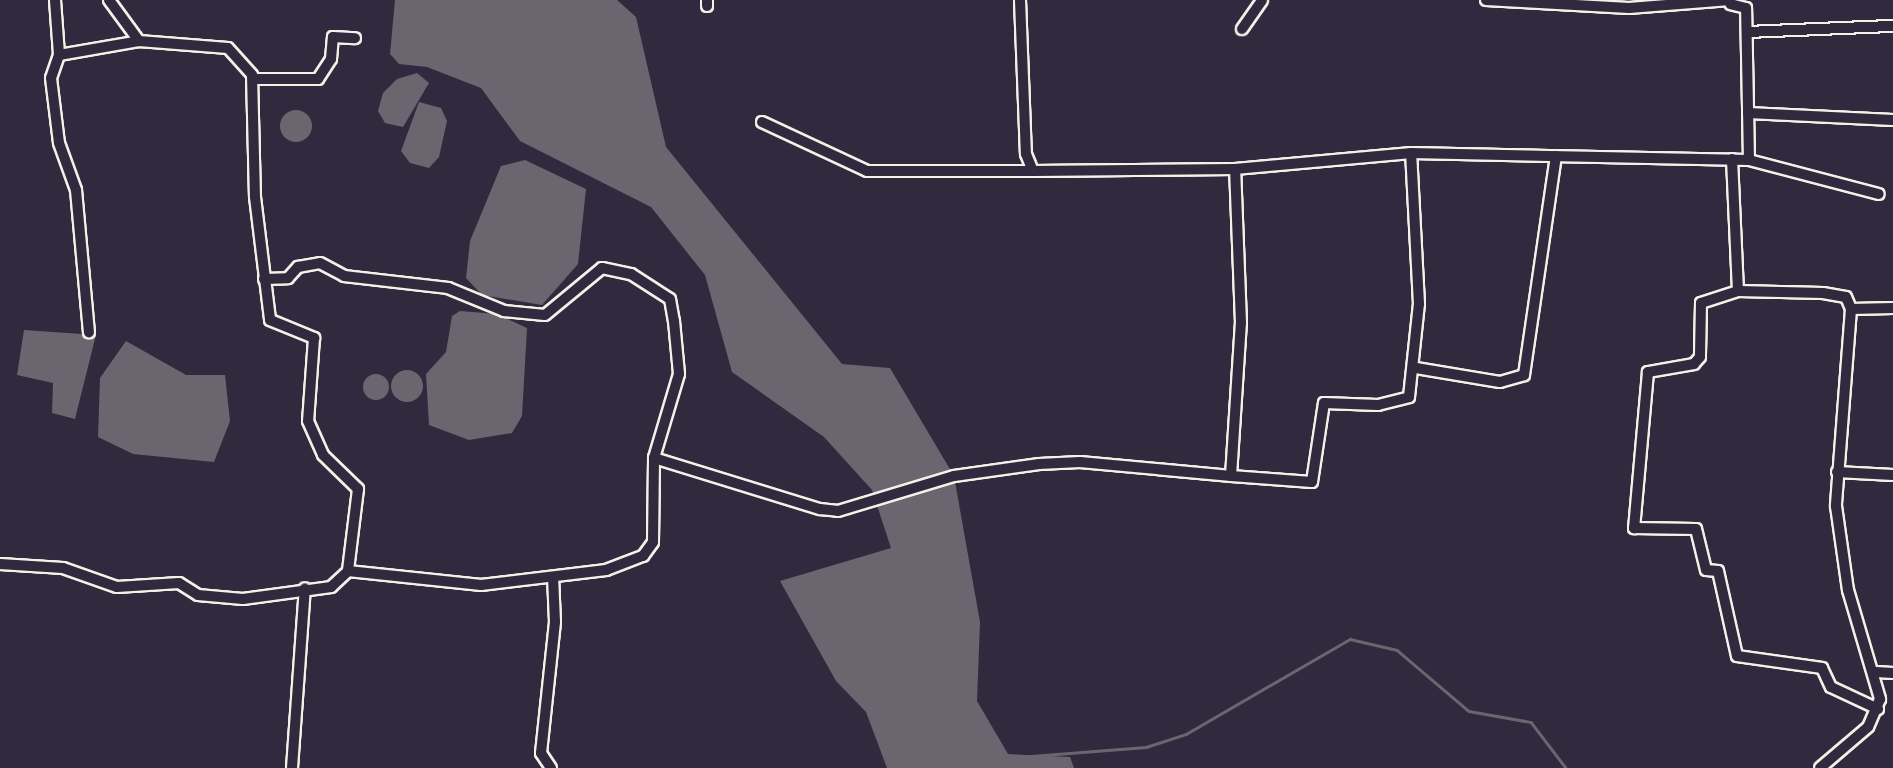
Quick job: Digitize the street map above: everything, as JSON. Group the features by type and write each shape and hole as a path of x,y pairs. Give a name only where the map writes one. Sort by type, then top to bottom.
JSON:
{"street":[{"path":"55,0 59,55 51,78 59,144 76,190 89,332"},
{"path":"109,0 139,41"},
{"path":"1020,0 1026,154 1033,171"},
{"path":"1242,29 1262,0"},
{"path":"1486,0 1629,8 1730,2 1746,8 1749,160"},
{"path":"1747,32 1893,26"},
{"path":"253,79 322,77 333,37 355,38"},
{"path":"0,564 62,568 117,587 179,583 222,598 331,587 348,571 358,489 323,455 308,421 314,338 271,321 264,279 253,79 228,48 139,41 59,55"},
{"path":"1748,113 1893,120"},
{"path":"762,122 867,172 1235,169 1411,153 1732,159 1749,160 1879,194"},
{"path":"654,458 820,509 838,511 899,490 954,477 1080,462 1312,482 1324,404 1405,401 1416,368 1419,246 1411,153"},
{"path":"1416,368 1500,382 1524,376 1556,156"},
{"path":"1732,159 1738,291"},
{"path":"1231,476 1241,323 1235,169"},
{"path":"264,279 288,278 298,267 320,263 344,276 448,288 504,311 545,315 601,268 631,274 670,299 679,373 654,458 656,510 649,550 606,570 469,585 348,571"},
{"path":"1820,768 1868,727 1878,709 1876,672 1848,590 1837,472 1851,309 1846,297 1823,293 1738,291 1702,303 1700,357 1694,364 1648,372 1634,528 1696,529 1706,570 1718,571 1737,656 1822,668 1830,687 1878,709"},
{"path":"1851,309 1893,308"},
{"path":"1837,472 1893,475"},
{"path":"551,768 541,753 555,622 552,577"},
{"path":"292,768 306,588"},
{"path":"1876,672 1893,673"}],"shaded area":[{"path":"395,0 617,0 636,17 666,147 842,364 890,368 954,476 980,622 977,701 1008,754 1070,757 1074,768 887,768 866,712 836,681 780,581 891,548 872,490 824,437 732,372 705,275 651,207 520,141 481,88 427,67 399,64 390,54"},
{"path":"417,73 429,83 403,127 385,123 378,111 383,93 397,79"},
{"path":"419,102 441,108 447,121 439,157 429,168 410,163 401,151"},
{"path":"296,110 307,115 312,126 307,137 296,142 285,137 280,126 285,115"},
{"path":"525,160 586,189 578,264 542,305 482,295 466,278 470,241 501,166"},
{"path":"460,311 497,314 527,328 522,416 512,433 469,440 429,425 426,374 446,352 452,316"},
{"path":"24,330 96,335 75,419 52,413 53,383 17,375"},
{"path":"126,341 186,375 225,375 230,421 214,462 133,454 98,437 100,378"},
{"path":"407,370 418,375 423,386 418,397 407,402 396,397 391,386 396,375"},
{"path":"376,374 385,378 389,387 385,396 376,400 367,396 363,387 367,378"}],"waterway":[{"path":"1031,756 1146,747 1186,734 1350,639 1397,650 1469,711 1531,722 1566,768"}]}
